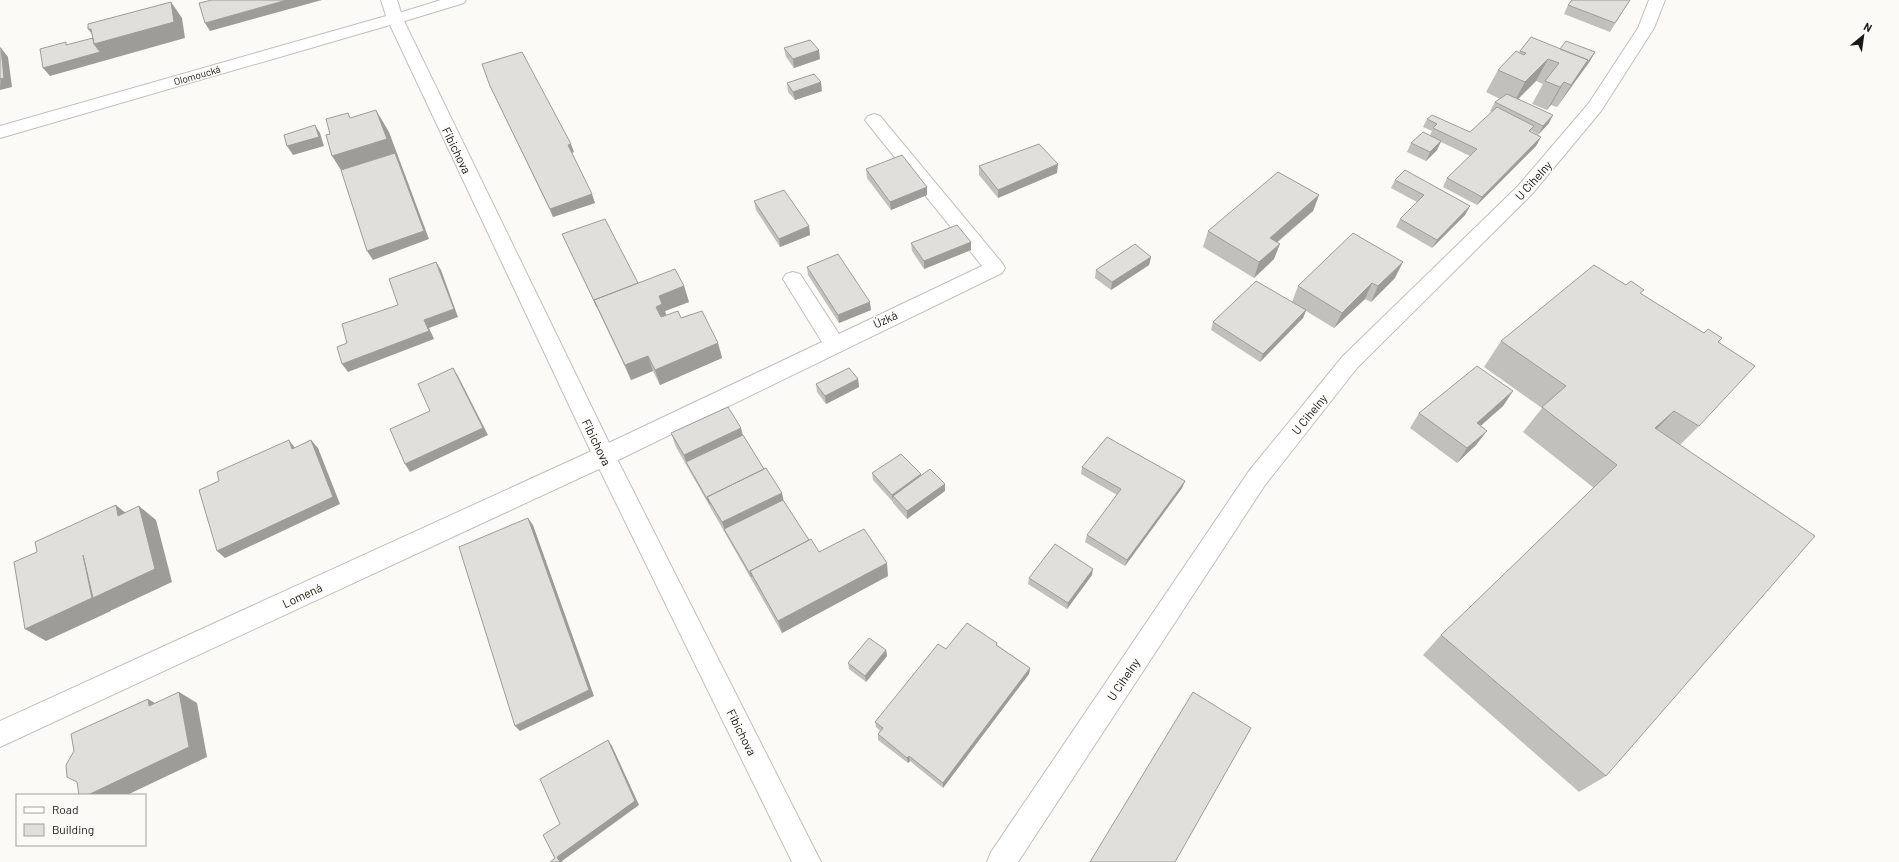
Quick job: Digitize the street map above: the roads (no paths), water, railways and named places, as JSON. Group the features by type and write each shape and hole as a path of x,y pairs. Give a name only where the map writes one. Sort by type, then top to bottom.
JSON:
{"street":[{"name":"Olomoucká","path":"0,132 392,9 458,0"},
{"name":"U Cihelny","path":"1001,862 1257,478 1350,362 1525,190 1595,107 1646,28 1657,0"},
{"name":"Fibichova","path":"392,9 604,456 807,862"},
{"name":"Úzká","path":"604,456 834,343 994,268 874,120"},
{"path":"793,278 834,343"},
{"name":"Lomená","path":"0,734 604,456"}]}
